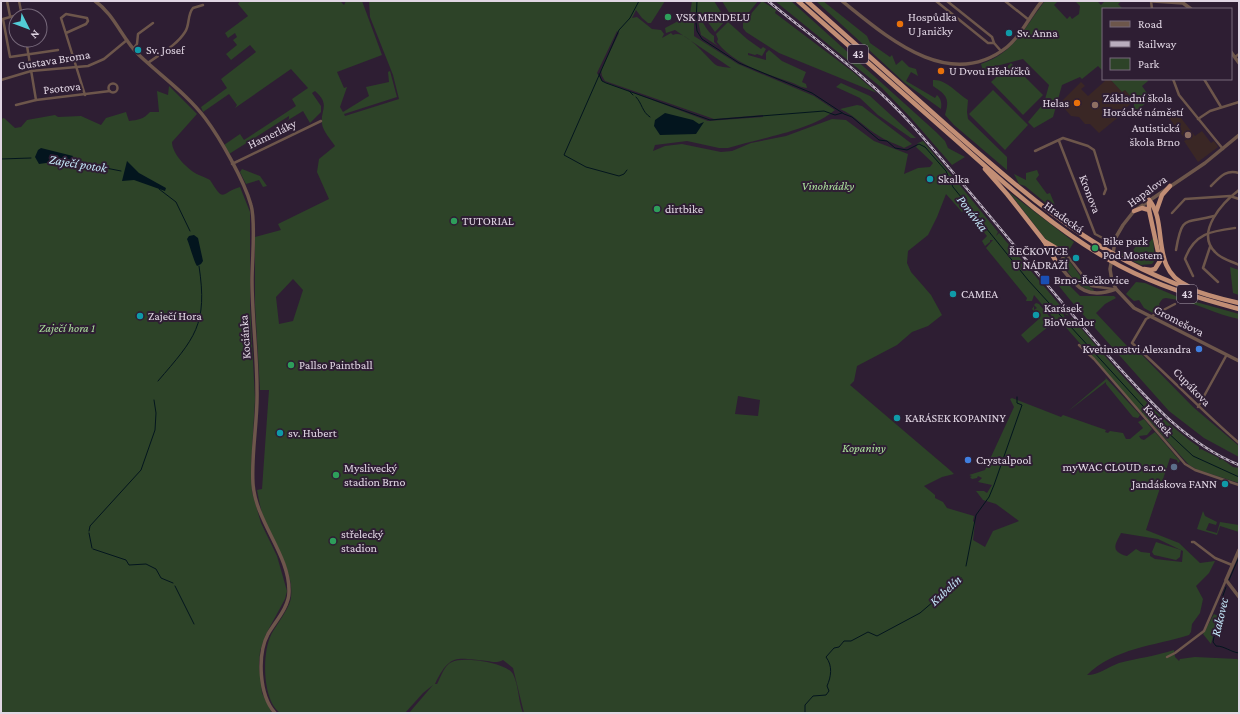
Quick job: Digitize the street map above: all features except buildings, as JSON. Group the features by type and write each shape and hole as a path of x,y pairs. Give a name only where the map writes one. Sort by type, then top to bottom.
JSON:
{"highway":[{"name":"43","path":"798,1 930,113"},
{"name":"43","path":"807,1 942,125"},
{"name":"Hradecká","path":"942,125 968,152 1048,219 1089,247 1139,270 1182,293 1239,309"},
{"name":"Hradecká","path":"942,125 1023,192 1093,243 1139,270 1202,294 1239,303"},
{"path":"968,152 1007,194 1044,241 1058,263"},
{"path":"1156,214 1162,195 1170,186"},
{"path":"1139,270 1153,270 1158,267 1160,261 1149,210 1149,200"},
{"path":"1149,200 1153,204 1156,214 1164,258 1168,269 1181,282 1202,294"},
{"path":"1134,212 1142,208 1149,210"},
{"path":"1044,241 1066,254"}],"street":[{"name":"Kociánka","path":"94,1 111,16 133,49 199,110 220,140 252,210 253,307 257,391 254,488 263,522 279,555 289,588 288,600 268,636 262,651 265,693 276,713"},
{"path":"842,1 885,36 907,49 942,62 965,64 985,60 1001,51 1013,41 1042,1"},
{"path":"936,1 988,43 994,43"},
{"path":"947,1 992,37 994,43 1001,51"},
{"path":"1005,1 1029,20"},
{"path":"1152,1 1183,2"},
{"path":"148,63 185,32 188,15 192,8 203,5"},
{"path":"66,33 86,24 88,22 87,18 64,14 61,19 85,95"},
{"path":"8,16 4,17 3,21 8,47"},
{"path":"133,49 137,44 138,34 152,23"},
{"name":"Gustava Broma","path":"1,80 31,72 76,67 99,62 127,40"},
{"path":"8,48 10,57 58,50"},
{"path":"27,48 36,100"},
{"path":"1232,53 1239,63"},
{"path":"1235,57 1239,54"},
{"path":"1173,80 1179,95 1223,149"},
{"path":"1205,80 1221,107"},
{"name":"Psotova","path":"16,105 36,100 110,91"},
{"path":"1198,119 1210,111 1239,102"},
{"name":"Hamerláky","path":"232,164 321,121"},
{"name":"Hapalova","path":"1116,289 1110,272 1114,244 1123,225 1134,212 1149,200 1223,149 1239,134"},
{"path":"1036,151 1067,138 1093,148 1096,152 1106,189 1104,194"},
{"name":"Kronova","path":"1059,141 1095,234 1114,244"},
{"path":"1211,186 1226,173 1233,171 1239,172"},
{"path":"1193,276 1186,262 1186,256 1195,242 1208,232 1215,216 1239,190"},
{"path":"1172,213 1185,199 1232,196 1239,199"},
{"path":"1176,250 1179,232 1183,224 1188,220 1215,216"},
{"path":"1208,232 1235,228"},
{"path":"1208,232 1210,246 1203,268 1218,282"},
{"path":"1210,246 1219,256 1239,265"},
{"path":"1066,254 1092,286 1116,289 1096,294 1083,291 1058,263 1066,254"},
{"name":"Gromešova","path":"1116,289 1128,303 1150,318 1239,361"},
{"path":"1150,318 1176,304"},
{"name":"Cupákova","path":"1150,318 1145,322 1132,343 1167,374 1198,407 1239,443"},
{"name":"Karásek","path":"1078,344 1094,359 1185,464 1195,470 1239,485"},
{"path":"1198,407 1226,356"},
{"path":"1192,542 1215,558 1233,566"},
{"path":"1167,657 1175,653 1204,630 1239,550"},
{"path":"1226,580 1239,597"}],"shaded area":[{"name":"Základní škola Horácké náměstí","path":"1104,80 1111,80 1122,92 1125,90 1134,100 1120,114 1121,115 1099,133 1090,124 1085,124 1079,117 1071,116 1060,103 1081,82 1085,86 1081,89 1088,96 1105,81"},
{"name":"Autistická škola Brno","path":"1173,108 1195,136 1202,131 1211,143 1214,141 1218,147 1198,162 1184,141 1186,140 1166,114"}],"green space":[{"path":"240,1 340,1 344,5 346,1 362,1 382,55 337,72 344,88 347,87 340,107 343,112 369,96 366,87 389,82 388,72 390,71 397,97 344,114 345,116 399,99 393,75 370,17 369,1 665,1 651,23 648,23 642,18 636,10 632,18 637,17 652,29 661,30 664,34 662,38 671,33 673,35 678,34 683,36 675,30 666,33 665,28 684,18 694,16 694,36 738,64 814,96 835,110 825,117 799,129 728,148 719,148 687,141 655,145 653,151 665,146 682,144 721,152 732,151 751,143 786,136 832,119 846,120 874,141 908,154 904,174 918,168 930,167 933,163 916,147 918,143 923,141 952,176 949,180 952,185 955,182 958,183 998,232 996,236 999,233 1069,316 1063,313 1065,318 1061,321 1059,319 1056,321 1034,295 1032,301 1026,301 1027,298 986,248 993,240 990,240 990,242 985,246 982,241 987,236 965,210 962,212 946,194 928,235 908,251 907,263 911,272 931,295 942,315 928,326 912,332 897,345 857,366 854,381 850,385 954,474 942,477 924,486 935,495 935,498 943,502 947,508 974,516 973,521 975,523 973,540 985,547 993,531 1019,521 996,504 983,500 976,491 984,491 987,493 992,485 978,482 982,478 978,476 977,478 972,479 970,477 972,476 969,475 985,470 1014,407 1010,399 1012,398 1061,417 1063,415 1106,430 1105,432 1108,433 1110,431 1123,433 1126,439 1130,439 1143,428 1138,422 1144,419 1152,429 1147,435 1139,436 1141,439 1144,440 1155,432 1180,461 1178,463 1177,460 1170,458 1146,530 1179,543 1200,563 1215,561 1209,573 1196,586 1203,599 1200,613 1192,624 1189,635 1122,653 1098,666 1087,675 1099,672 1119,663 1174,650 1175,657 1179,661 1180,659 1195,657 1237,659 1239,660 1239,713 524,713 513,668 503,660 495,662 468,659 461,659 450,662 440,674 435,684 437,684 447,666 452,662 458,660 475,660 494,664 509,670 513,674 523,713 409,713 433,685 423,693 405,713 280,713 274,707 270,698 265,676 265,664 268,643 271,635 286,611 291,597 291,587 287,568 264,518 257,490 262,489 269,390 260,390 255,305 255,237 281,230 278,224 329,199 317,172 319,159 335,146 323,127 322,119 324,104 323,100 315,91 312,93 321,106 321,112 310,123 303,111 285,122 289,119 289,116 229,154 224,145 240,134 244,140 296,106 292,99 308,88 291,69 235,108 237,105 229,94 203,112 201,107 227,88 221,79 256,52 250,45 231,60 226,54 237,45 233,40 237,37 235,33 228,38 225,33 248,16 238,4","holes":["617,31 619,33 601,70 605,81 714,119 763,115 763,117 708,121 602,81 597,73","691,41 731,68 716,65","293,279 303,290 293,321 279,324 276,297","738,396 760,400 758,416 735,414","1121,533 1158,539 1183,551 1182,562 1155,559 1150,556 1150,553 1141,552 1136,549 1127,556 1116,550 1116,544"]},
{"path":"692,1 714,1 726,20 715,32 702,17 695,14 690,14"},
{"path":"722,1 758,1 742,21 738,23 733,19"},
{"path":"762,1 776,10 775,13 853,72 877,93 779,53 746,32 743,28 743,23"},
{"path":"775,1 791,1 936,132 945,141 948,148 965,157 952,165 911,118 882,88"},
{"path":"816,1 823,1 867,36 870,43 890,57 892,55 896,65 902,60 909,67 916,69 918,76 911,72 906,81 935,98 937,95 941,101 941,109 905,83"},
{"path":"1045,1 1058,1 1054,5 1067,19 1070,16 1072,19 1079,14 1080,6 1075,1 1097,1 1101,5 1105,1 1122,1 1118,4 1122,8 1102,8 1102,70 1098,66 1082,79 1080,77 1062,85 1053,117 1034,128 1028,122 1044,103 1049,85 1023,59 989,68 984,74 981,64 1003,53 1011,46"},
{"path":"697,16 709,32 714,36 714,42 718,46 701,35"},
{"path":"728,22 761,49 763,47 766,49 762,56 748,53 748,55 766,60 766,53 769,50 782,61 806,72 802,82 806,84 807,88 750,67 724,50 717,42 718,39 716,34"},
{"path":"1011,63 1043,95 1023,115 991,82"},
{"path":"933,80 938,80 947,84 968,100 968,119 1007,157 1007,170 954,125 945,115 947,105 946,98 933,86"},
{"path":"1111,80 1148,81 1142,86 1149,96 1146,103 1136,111 1134,108 1134,100 1125,90 1122,92"},
{"path":"841,83 870,96 916,138 911,138 878,115 860,98 836,87"},
{"name":"Zaječí hora 1","path":"169,86 197,114 172,142 175,152 181,161 195,173 210,180 221,194 223,195 240,187 250,212 250,305 255,399 251,468 252,492 261,523 277,556 287,591 285,599 266,634 260,651 259,665 262,693 272,713 1,713 1,119 4,118 15,128 21,127 27,120 55,115 58,117 81,116 101,125 106,118 126,112 129,121 135,120 143,118 150,112 159,112 157,91 168,95"},
{"path":"993,90 1028,125 1005,150 969,114"},
{"path":"857,105 862,106 912,144 904,148 885,139 840,109"},
{"path":"242,169 260,176 267,186 263,187 259,180 246,184 240,172"},
{"path":"1037,170 1039,175 1036,179 1047,194 1050,193 1055,205 1053,209 1025,186 1019,184 1014,174 1026,180 1026,173"},
{"path":"1009,192 1074,242 1069,250 1063,251 1047,241"},
{"path":"1153,238 1155,260 1152,264 1141,265 1119,254 1121,250 1130,254 1137,245 1148,244"},
{"path":"1064,257 1068,259 1086,284 1094,290 1093,291 1083,287 1071,276 1062,263"},
{"path":"1230,267 1239,270 1239,295 1233,293"},
{"path":"1065,281 1080,296 1114,296 1116,298 1105,304 1096,313 1127,346 1134,347 1193,407 1239,446 1239,457 1204,438 1169,411 1059,286"},
{"path":"1136,282 1145,283 1178,297 1239,314 1239,319 1189,302 1167,298 1163,299 1159,304 1162,310 1153,313 1144,308 1139,300 1134,301 1126,294"},
{"path":"1036,303 1039,304 1054,322 1028,343 1021,335 1040,318 1032,309 1034,306 1034,310 1037,308 1034,305"},
{"path":"1072,318 1133,387 1165,420 1199,447 1199,450 1201,449 1219,458 1219,460 1222,459 1233,467 1239,468 1239,483 1198,470 1189,465 1142,413 1145,411 1141,412 1064,325"},
{"path":"1105,377 1140,415 1138,418 1133,417 1106,384 1106,382 1067,412 1106,379"},
{"path":"1203,511 1205,516 1217,522 1216,525 1209,523 1206,530 1217,533 1220,522 1239,525 1239,532 1220,526 1217,535 1197,529"},
{"path":"1156,542 1181,550 1180,557 1176,560 1154,555 1152,552"},
{"path":"1214,614 1218,616 1211,644 1203,634"}],"water":[{"path":"665,113 693,120 699,124 704,122 696,134 660,135 654,126 655,120"},
{"path":"41,148 73,156 69,164 53,162 39,164 35,157 38,150"},
{"path":"127,161 139,173 166,188 165,191 134,180 122,181"},
{"path":"194,235 198,238 203,261 197,266 187,239 189,236"}],"waterway":[{"path":"627,170 624,174 619,176 586,167 564,155 619,30 630,18 639,1"},
{"name":"Ponávka","path":"697,1 697,31 702,39 739,63 812,93 844,114 852,117 879,140 887,141 895,148 907,150 919,144 925,147 946,171 953,187 1028,280 1164,429 1193,456 1239,477"},
{"path":"599,74 602,81 606,83 710,120 824,111 835,115 842,113"},
{"path":"629,91 633,95"},
{"path":"636,97 645,113 650,117"},
{"name":"Zaječí potok","path":"1,159 31,158"},
{"name":"Zaječí potok","path":"70,161 121,171"},
{"name":"Zaječí potok","path":"159,189 176,202 190,231"},
{"name":"Zaječí potok","path":"158,381 190,341 196,330 202,303 199,266"},
{"name":"Kubelín","path":"966,566 976,515 989,497 1022,405 1017,403 1017,397"},
{"path":"89,531 90,526 141,470 155,430 156,413 154,400"},
{"path":"89,533 92,548"},
{"path":"93,549 126,560 129,565 146,564 156,569 161,578 173,583"},
{"name":"Rakovec","path":"1229,580 1239,557"},
{"name":"Kubelín","path":"805,713 805,705 813,696 826,695 829,691 827,686 830,679 830,664 826,657 834,648 839,647 844,641 851,641 868,632 877,636 920,613 961,578"},
{"path":"175,586 194,624"},
{"name":"Rakovec","path":"1226,587 1221,601 1213,642 1216,646 1239,653"}],"railway":[{"path":"768,1 843,60 896,108 937,153 1080,324 1150,401 1183,431 1200,444 1239,465"}],"place":[{"name":"VSK MENDELU","path":"668,17"},
{"name":"Hospůdka U Janičky","path":"900,24"},
{"name":"Sv. Anna","path":"1009,33"},
{"name":"Sv. Josef","path":"138,50"},
{"name":"U Dvou Hřebíčků","path":"941,71"},
{"name":"Helas","path":"1077,103"},
{"name":"Základní škola Horácké náměstí","path":"1095,105"},
{"name":"Autistická škola Brno","path":"1188,135"},
{"name":"Skalka","path":"930,179"},
{"name":"dirtbike","path":"657,209"},
{"name":"TUTORIAL","path":"454,221"},
{"name":"Bike park Pod Mostem","path":"1095,248"},
{"name":"ŘEČKOVICE U NÁDRAŽÍ","path":"1076,258"},
{"name":"Brno-Řečkovice","path":"1045,280"},
{"name":"CAMEA","path":"953,294"},
{"name":"Karásek BioVendor","path":"1036,315"},
{"name":"Zaječí Hora","path":"140,316"},
{"name":"Kvetinarstvi Alexandra","path":"1199,349"},
{"name":"Pallso Paintball","path":"291,365"},
{"name":"KARÁSEK KOPANINY","path":"897,418"},
{"name":"sv. Hubert","path":"280,433"},
{"name":"Crystalpool","path":"968,460"},
{"name":"myWAC CLOUD s.r.o.","path":"1174,467"},
{"name":"Myslivecký stadion Brno","path":"336,475"},
{"name":"Jandáskova FANN","path":"1225,484"},
{"name":"střelecký stadion","path":"333,541"}],"park label":[{"name":"Vinohrádky","path":"828,186"},
{"name":"Kopaniny","path":"864,448"}]}
